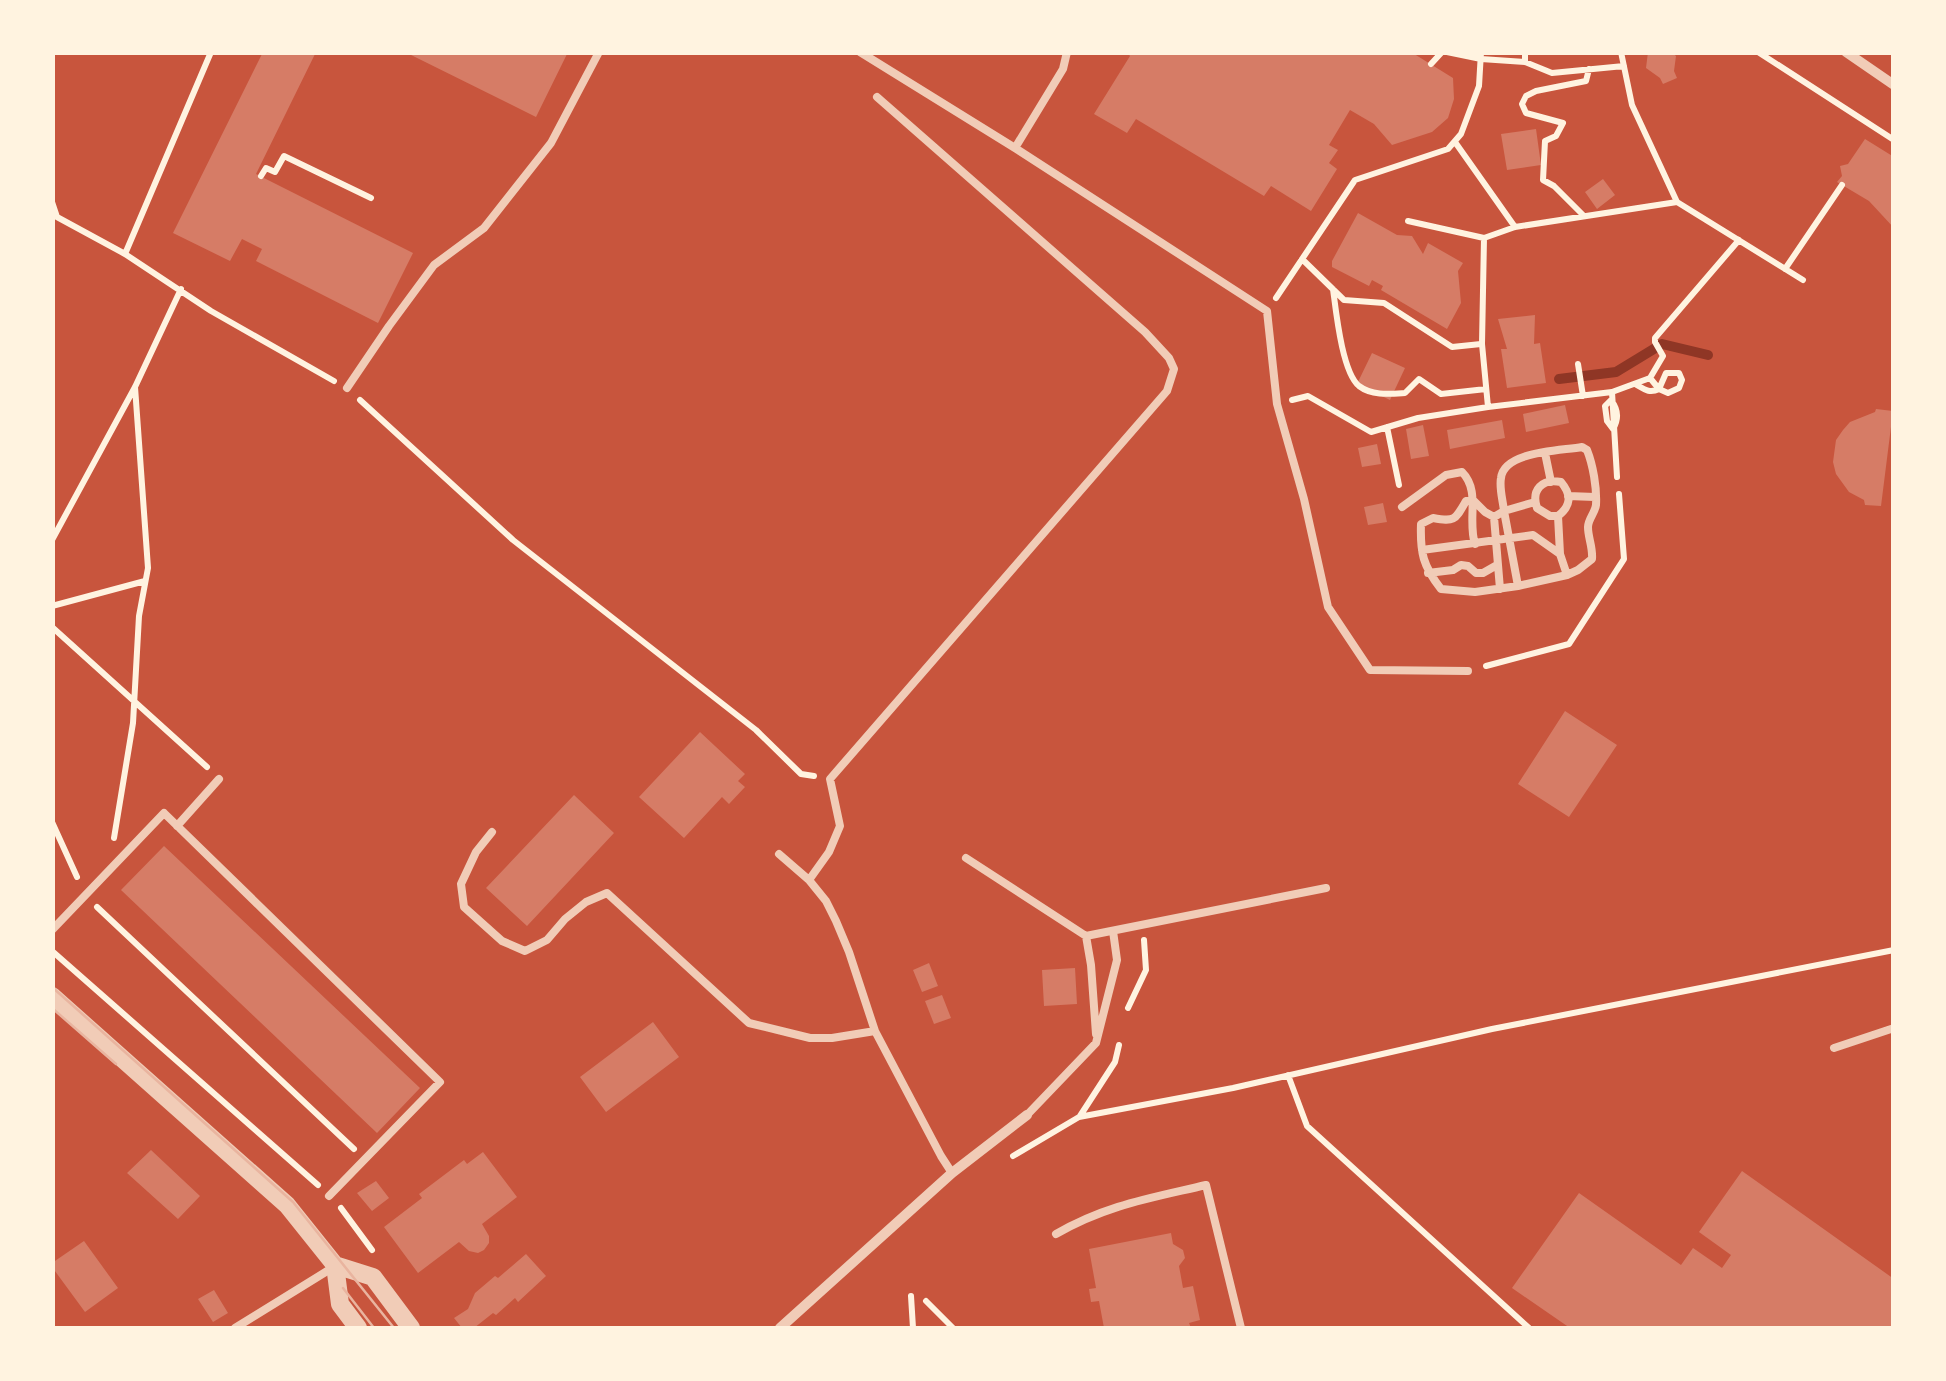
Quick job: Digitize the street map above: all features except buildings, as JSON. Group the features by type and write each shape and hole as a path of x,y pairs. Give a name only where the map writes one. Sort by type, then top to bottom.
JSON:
{"street":[{"path":"1846,52 1894,85"},
{"path":"52,996 287,1205 336,1265 373,1277 411,1328"},
{"path":"780,1328 952,1173 1028,1115"},
{"path":"336,1265 340,1304 358,1328"}],"lane":[{"path":"347,388 434,266 484,228 551,143 599,52"},
{"path":"860,52 1267,311 1276,404 1304,499 1328,607 1370,670 1468,671"},
{"path":"1014,148 1063,68 1066,52"},
{"path":"809,880 829,852 840,826 830,778 1168,392 1174,369 1145,332 877,97"},
{"path":"1473,500 1466,501 1454,520 1434,518 1421,524 1428,573 1441,589 1500,589 1518,586 1566,575 1578,570 1592,558 1594,547 1588,528 1596,509 1587,450 1582,447 1517,457 1504,468 1500,478 1518,586"},
{"path":"1545,453 1551,482"},
{"path":"1402,506 1446,475 1462,472 1470,480 1475,544"},
{"path":"1561,482 1568,496 1566,510 1558,516 1536,508 1536,489 1544,483 1561,482"},
{"path":"1568,496 1595,497"},
{"path":"1473,500 1494,517"},
{"path":"1494,517 1535,502"},
{"path":"1532,535 1543,513"},
{"path":"1558,516 1560,554 1566,575"},
{"path":"1494,517 1500,589"},
{"path":"1422,550 1532,535 1560,554"},
{"path":"1428,573 1461,565 1476,573 1497,565"},
{"path":"177,826 219,778"},
{"path":"52,930 164,814 177,826 440,1082 329,1196"},
{"path":"492,832 476,852 461,884 464,906 502,941 525,951 547,940 586,902 607,892 749,1023 810,1038 875,1031"},
{"path":"778,854 809,880 826,901 849,952 875,1031 952,1173"},
{"path":"966,858 1086,936 1326,888"},
{"path":"1028,1115 1096,1043 1117,960 1112,931"},
{"path":"1086,936 1096,1043"},
{"path":"1834,1048 1894,1028"},
{"path":"1056,1234 1085,1217 1116,1206 1206,1186 1241,1328"},
{"path":"236,1328 336,1265"}],"path":[{"path":"124,254 211,52"},
{"path":"1432,64 1444,52 1525,57 1552,72 1624,66"},
{"path":"1621,52 1632,104 1677,202 1803,280"},
{"path":"1758,52 1894,140"},
{"path":"1267,311 1356,180 1448,149 1462,134 1478,86 1481,56"},
{"path":"1585,217 1544,180 1544,141 1556,136 1563,123 1526,113 1522,104 1526,96 1536,91 1586,82 1589,69"},
{"path":"1454,142 1515,227"},
{"path":"262,176 266,168 275,172 284,156 372,198"},
{"path":"1785,268 1842,184"},
{"path":"52,202 57,217 347,388 513,540 756,730 800,774 830,778"},
{"path":"1408,222 1484,238 1515,227 1677,202"},
{"path":"1612,392 1650,378 1663,356 1655,338 1739,240"},
{"path":"1302,259 1344,300 1384,303 1452,347 1482,344"},
{"path":"1333,288 1349,373 1360,387 1383,395 1405,393 1418,379 1441,394 1486,389"},
{"path":"52,540 135,387 180,289"},
{"path":"1578,364 1583,396"},
{"path":"1635,384 1647,392 1659,389 1650,378"},
{"path":"108,872 121,802 148,568 135,387"},
{"path":"1276,404 1308,396 1370,432 1418,418 1488,407"},
{"path":"52,606 145,581"},
{"path":"52,627 219,778"},
{"path":"52,822 85,896 366,1160"},
{"path":"1013,1156 1079,1117 1137,1108 1492,1029 1894,950"},
{"path":"52,951 329,1196"},
{"path":"1288,1075 1307,1126 1529,1328"},
{"path":"911,1296 913,1328"},
{"path":"926,1301 953,1328"}],"waterway":[{"path":"1559,379 1616,372 1662,344 1708,355"}],"tram line":[{"path":"52,987 293,1202 394,1328"},
{"path":"52,1008 116,1064"},
{"path":"343,1288 374,1328"}]}
